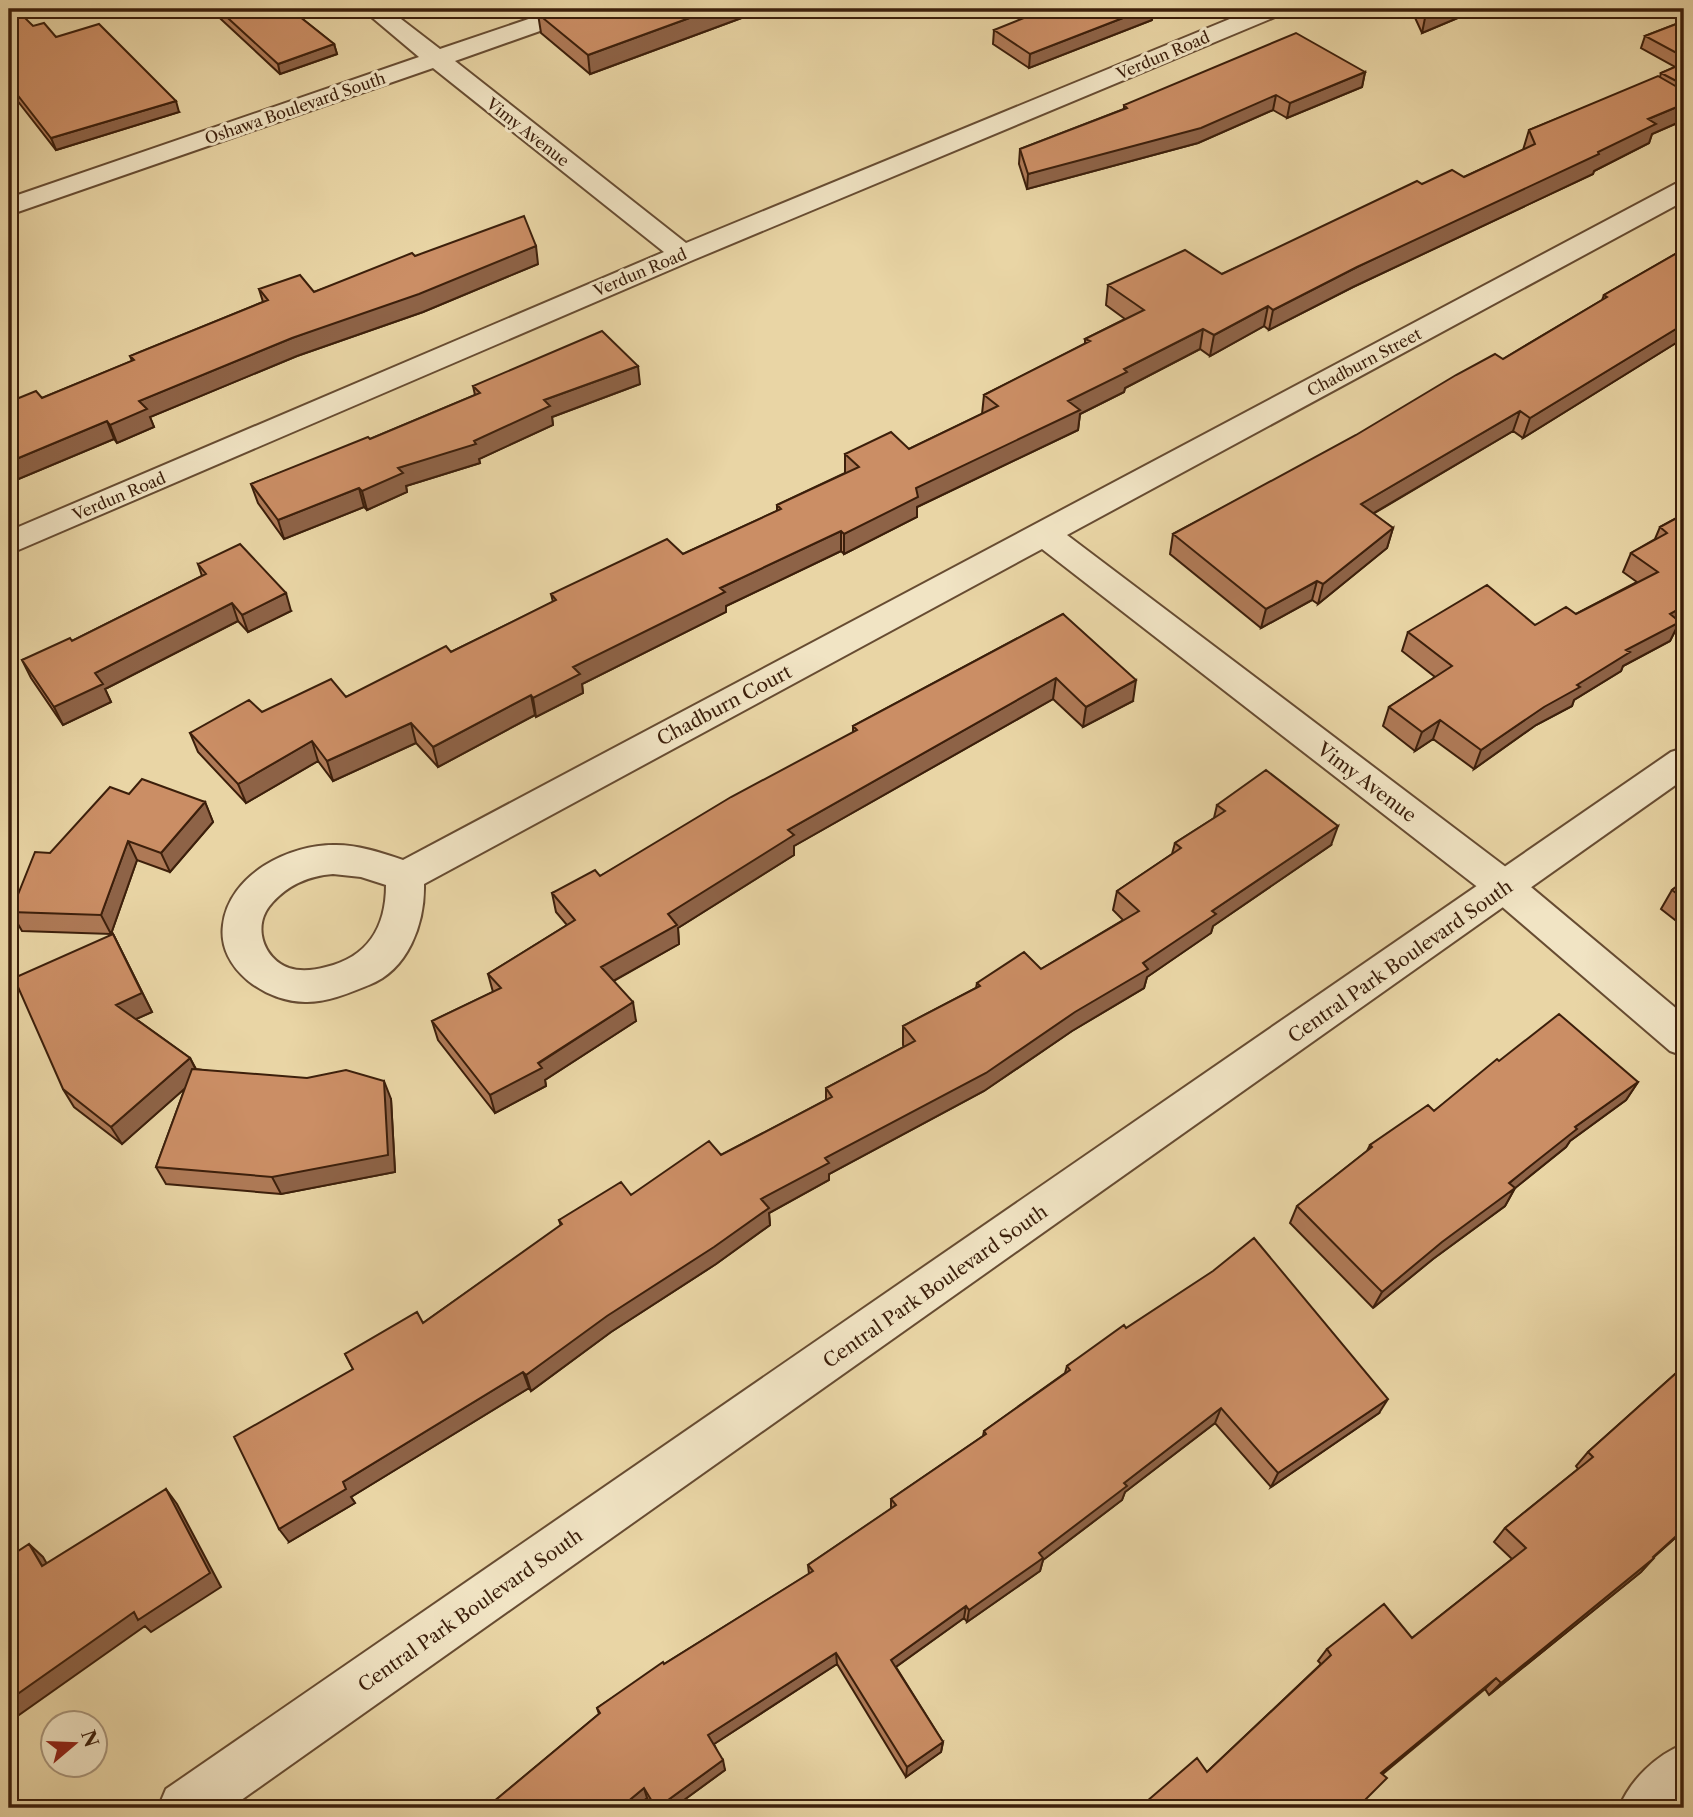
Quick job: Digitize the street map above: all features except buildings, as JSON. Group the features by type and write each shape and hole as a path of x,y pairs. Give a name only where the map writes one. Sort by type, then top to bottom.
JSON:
{"street":[{"name":"Vimy Avenue","path":"374,9 683,254"},
{"name":"Oshawa Boulevard South","path":"14,198 580,9"},
{"name":"Verdun Road","path":"9,543 683,254 1273,9"},
{"name":"Chadburn Street","path":"1043,533 1684,190"},
{"name":"Vimy Avenue","path":"1043,533 1506,888 1684,1039"},
{"name":"Chadburn Court","path":"405,877 1043,533"},
{"name":"Central Park Boulevard South","path":"185,1808 1506,888 1684,761"},
{"path":"332,859 357,861 405,877 406,902 393,942 365,970 327,983 293,985 265,974 243,943 244,919 260,889 294,866 332,859"},
{"path":"1646,1808 1684,1770"}]}
